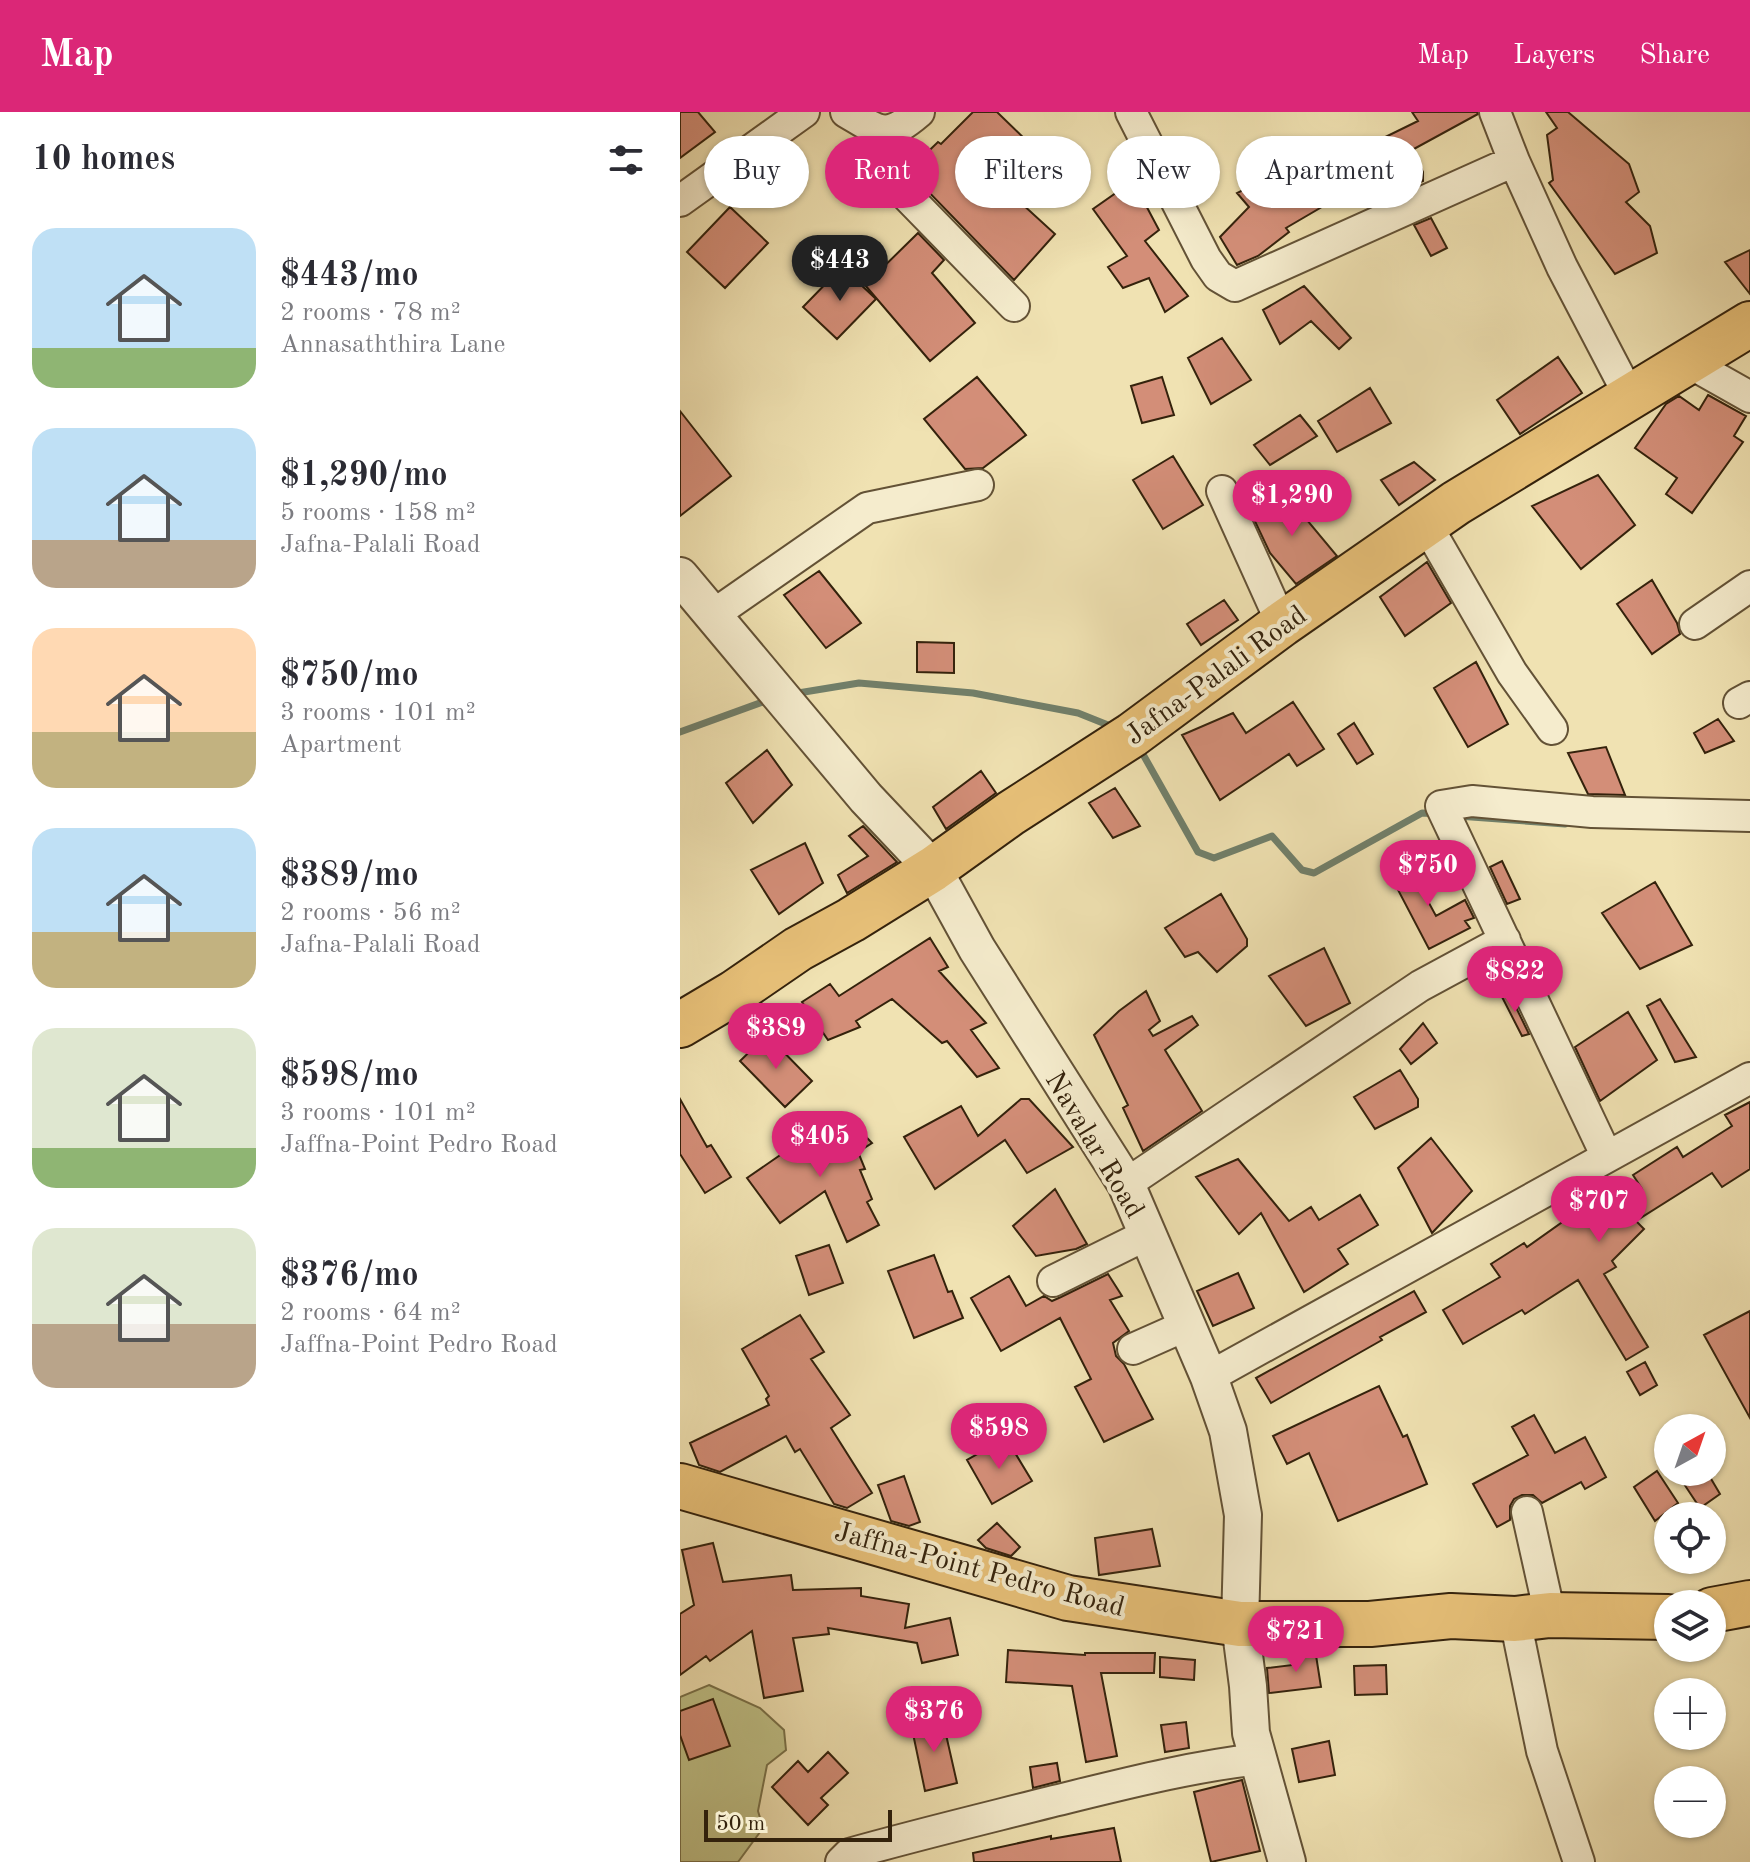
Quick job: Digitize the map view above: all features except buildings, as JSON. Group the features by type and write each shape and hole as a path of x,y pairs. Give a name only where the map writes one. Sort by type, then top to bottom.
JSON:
{"main road":[{"name":"Jafna-Palali Road","path":"680,1025 798,949 933,869 1011,813 1132,735 1282,624 1426,524 1750,324"},
{"name":"Jaffna-Point Pedro Road","path":"680,1486 1068,1598 1240,1624 1370,1624 1451,1616 1654,1617"},
{"path":"1726,1607 1750,1603"}],"street":[{"path":"680,201 804,112"},
{"path":"854,117 890,131 904,125 919,112"},
{"path":"1131,112 1206,259 1218,276 1235,286 1514,161"},
{"path":"1495,112 1562,267 1630,397"},
{"path":"854,117 903,192 1014,306"},
{"path":"1688,362 1750,397"},
{"path":"713,615 867,508 978,485"},
{"path":"1222,491 1282,624"},
{"path":"1426,524 1512,673 1552,729"},
{"name":"Navalar Road","path":"680,576 866,798 933,869 977,949 1126,1184 1209,1377 1228,1431 1243,1515 1240,1624 1251,1733 1287,1862"},
{"path":"1695,624 1750,586"},
{"path":"1607,1157 1441,806 1472,801 1592,812 1750,816"},
{"path":"1126,1184 1420,986 1505,940"},
{"path":"1209,1377 1750,1078"},
{"path":"1053,1281 1148,1234"},
{"path":"1133,1349 1187,1325"},
{"path":"1527,1512 1542,1751 1579,1862"},
{"path":"841,1862 849,1854 936,1829 1157,1775 1205,1765 1259,1759"}],"green space":[{"path":"709,1685 760,1708 784,1730 786,1750 767,1765 758,1811 763,1828 738,1862 680,1862 680,1697"}],"waterway":[{"path":"792,694 859,683 973,693 1078,713 1113,727"},
{"path":"680,732 768,700"},
{"path":"1140,749 1198,852 1214,858 1272,836 1302,870 1314,873 1422,813 1437,814"},
{"path":"1458,816 1565,824"}]}
